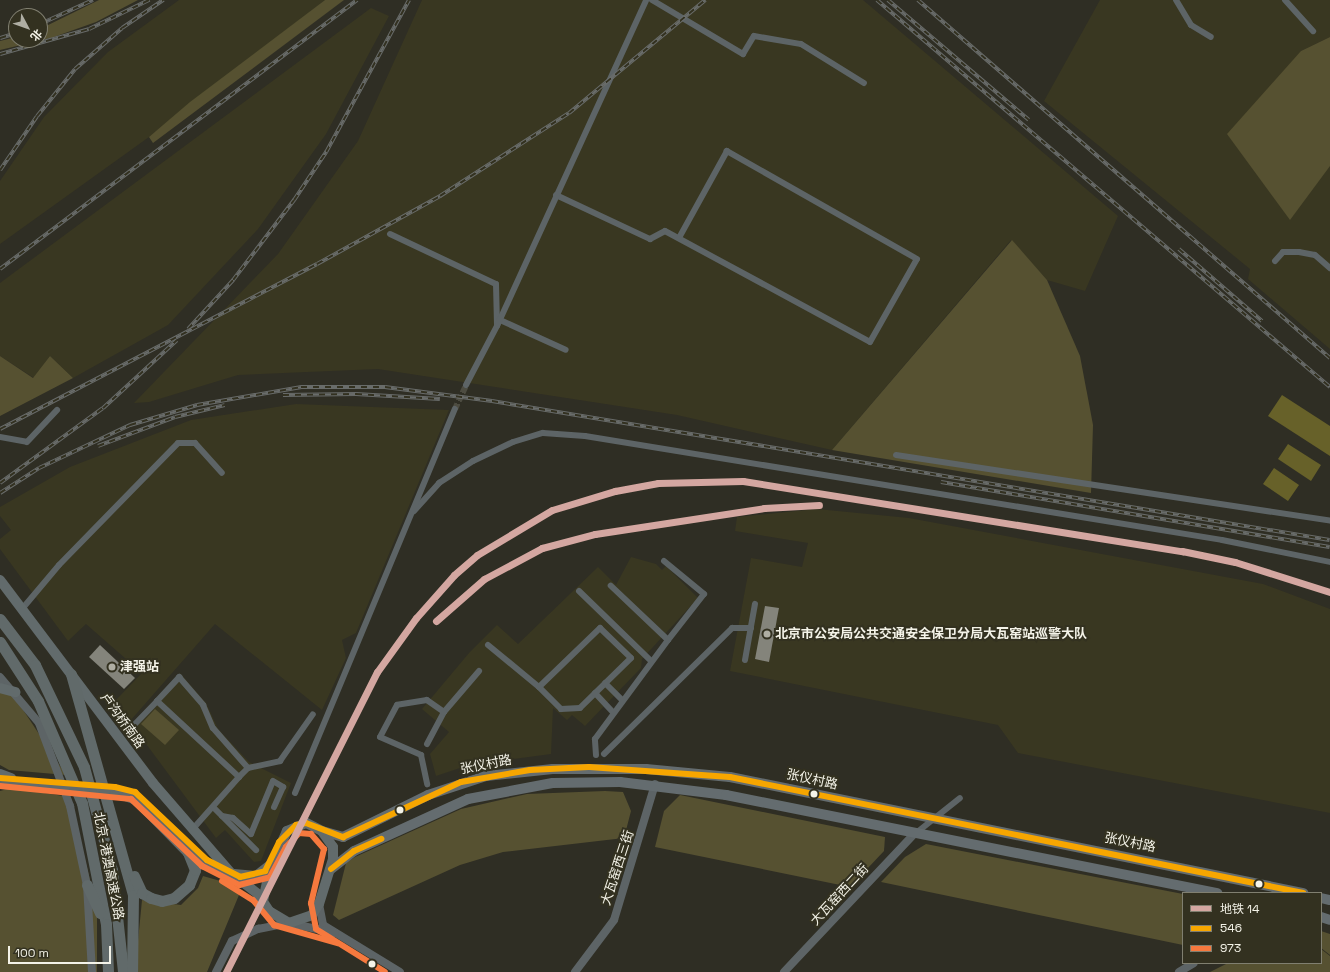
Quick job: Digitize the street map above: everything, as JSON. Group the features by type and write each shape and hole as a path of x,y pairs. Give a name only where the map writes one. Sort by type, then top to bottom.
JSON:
{"highway":[{"name":"卢沟桥南路","path":"0,580 192,830 230,872"},
{"name":"北京-港澳高速公路","path":"0,619 34,665 84,767 112,870 123,972"},
{"name":"北京-港澳高速公路","path":"0,642 38,701 71,772 91,838 106,924 108,972"},
{"path":"71,674 122,848 133,895 132,972"},
{"path":"0,688 15,692"},
{"path":"0,774 11,778"},
{"path":"0,778 11,778 56,785"},
{"path":"0,784 56,785 116,790 144,799 207,860 240,877 256,876 272,863"},
{"path":"116,790 142,804 188,853 195,863 189,885 174,898 162,901 142,893 122,848"},
{"path":"188,853 244,883 263,900 269,911 289,923 312,915 319,904 330,869 333,847 322,831 306,823 296,825 279,842 263,900"},
{"path":"87,885 106,924"}],"main road":[{"name":"张仪村路","path":"322,831 343,837 428,795 486,776 589,767 730,777 1289,891"},
{"path":"330,869 354,851 468,799 553,783 655,784 1212,892"}],"street":[{"path":"466,385 500,320 646,0"},
{"path":"652,0 743,54 754,36 801,44 864,83"},
{"path":"1176,0 1191,25 1211,37"},
{"path":"1285,0 1313,31"},
{"path":"556,195 650,239 665,231 870,342 917,259 727,151 679,238"},
{"path":"390,234 496,284 497,326"},
{"path":"1275,261 1283,252 1299,252 1315,255 1330,268"},
{"path":"500,320 566,350"},
{"path":"295,794 414,511 455,409"},
{"path":"0,437 27,442 57,410"},
{"path":"414,511 439,483 493,452 543,434 571,435 1222,540 1330,562"},
{"path":"22,609 58,565 178,443 195,443 222,473"},
{"path":"896,455 1330,521"},
{"path":"596,754 594,739 651,661 704,594 664,561"},
{"path":"611,586 668,640"},
{"path":"579,591 651,661"},
{"path":"745,660 755,604"},
{"path":"488,644 561,709 580,708 631,658 600,628 539,688"},
{"path":"604,754 732,628 751,628"},
{"path":"427,744 444,712 479,671"},
{"path":"0,677 15,692 39,723 59,770 87,885 92,972"},
{"path":"136,724 180,677 203,705 213,728 248,768"},
{"path":"606,683 622,700"},
{"path":"595,693 613,712"},
{"path":"427,784 421,755 380,737 397,705 427,700 444,712"},
{"path":"157,701 239,777"},
{"path":"192,830 248,768 280,761 313,714"},
{"path":"222,816 233,818 251,834 273,781 283,786 274,806"},
{"name":"大瓦窑西三街","path":"575,972 614,920 655,784"},
{"path":"914,834 960,798"},
{"path":"213,807 256,850"},
{"name":"大瓦窑西二街","path":"784,972 914,834"},
{"path":"319,904 319,916 323,924 335,933 400,972"},
{"path":"216,972 226,950 240,936 289,923 335,933"},
{"path":"1179,972 1192,964"}],"shaded area":[{"path":"99,0 138,0 96,22 48,39 48,25"},
{"path":"179,0 325,0 149,137 0,244 0,181 44,117 108,52"},
{"path":"325,0 344,0 153,143 149,137 190,102"},
{"path":"422,0 863,0 1118,216 1085,291 1047,280 1011,240 832,450 677,415 378,369 238,375 149,402 134,403 278,254 358,141"},
{"path":"1100,0 1330,0 1330,37 1301,51 1330,164 1330,349 1248,279 1250,269 1044,101"},
{"path":"371,8 389,16 326,134 258,229 168,325 73,378 50,356 34,378 0,356 0,283"},
{"path":"1330,37 1330,166 1290,220 1227,134 1301,51"},
{"path":"8,39 8,48 0,50 0,41"},
{"path":"1012,240 1047,280 1080,356 1093,425 1091,493 832,450"},
{"path":"0,356 33,378 50,356 73,378 0,416"},
{"path":"1282,395 1330,426 1330,456 1268,416"},
{"path":"296,404 449,410 356,633 342,640 346,658 322,710 215,624 130,721 115,701 142,673 86,624 68,641 0,549 0,539 11,530 0,516 0,507 70,467 191,420"},
{"path":"1288,444 1321,465 1311,481 1278,459"},
{"path":"1274,468 1299,485 1288,501 1263,484"},
{"path":"817,509 909,518 1263,584 1330,609 1330,813 1018,753 998,725 730,671 751,558 802,567 808,543 735,531 737,517"},
{"path":"631,557 656,564 662,570 666,566 698,598 642,659 641,668 585,726 572,715 567,720 553,708 551,754 469,765 436,776 430,754 449,732 422,709 469,653 497,625 518,644 598,567 616,585"},
{"path":"180,673 206,703 218,729 249,762 291,783 261,861 254,862 225,830 216,838 132,725"},
{"path":"0,690 14,696 66,775 9,770 0,765"},
{"path":"155,709 179,730 165,745 141,724"},
{"path":"11,788 70,797 97,909 97,972 0,972 0,791"},
{"path":"605,791 623,792 631,811 624,838 503,852 460,865 339,920 333,915 346,863 355,857 461,809 527,794"},
{"path":"680,795 885,837 884,851 850,887 655,847 664,811"},
{"path":"926,844 1182,894 1182,945 881,882 905,857"},
{"path":"203,876 231,884 239,895 207,972 135,972 142,900 181,905 198,888"},
{"path":"1322,931 1330,934 1330,955 1322,949"},
{"path":"1322,950 1330,956 1330,972 1210,972 1226,964 1322,964"}],"building":[{"name":"北京市公安局公共交通安全保卫分局大瓦窑站巡警大队","path":"765,606 779,608 769,662 755,659"},
{"name":"津强站","path":"100,645 135,678 124,689 89,657"}],"tunnel":[{"path":"455,409 466,385"}],"railway":[{"path":"48,20 93,0"},
{"path":"0,54 89,29 149,0"},
{"path":"0,170 37,116 75,69 122,28 163,0"},
{"path":"0,269 357,0"},
{"path":"188,329 233,280 294,200 326,152 409,0"},
{"path":"0,429 317,264 440,196 569,113 705,0"},
{"path":"877,0 1330,387"},
{"path":"888,0 1029,120"},
{"path":"918,0 1330,358"},
{"path":"0,38 8,36"},
{"path":"1179,249 1262,321"},
{"path":"0,483 103,408 177,340"},
{"path":"0,493 39,468 130,425 197,405 301,387 385,387 492,401 1330,540"},
{"path":"283,395 356,394 440,399"},
{"path":"98,446 175,417 225,405"},
{"path":"941,482 1330,547"}],"metro line":[{"name":"14","path":"226,972 377,672 416,618 454,575 477,555 552,510 615,491 658,483 743,481 1182,551 1235,562 1330,592"},
{"name":"14","path":"436,621 484,579 542,548 595,534 764,508 819,505"}],"transit line":[{"name":"546","path":"0,778 115,787 135,792 207,860 240,877 265,871 279,842 296,825 306,823 343,837 461,782 530,770 589,767 730,777 1298,892"},
{"name":"973","path":"0,786 131,799 202,866 239,885 270,877 286,847 299,833 311,834 324,849 311,903 316,929 385,972"},
{"name":"546","path":"331,869 354,851 381,839"},
{"name":"973","path":"222,881 253,900 274,925 337,943"}],"place":[{"name":"北京市公安局公共交通安全保卫分局大瓦窑站巡警大队","path":"767,634"},
{"name":"津强站","path":"112,667"}]}
